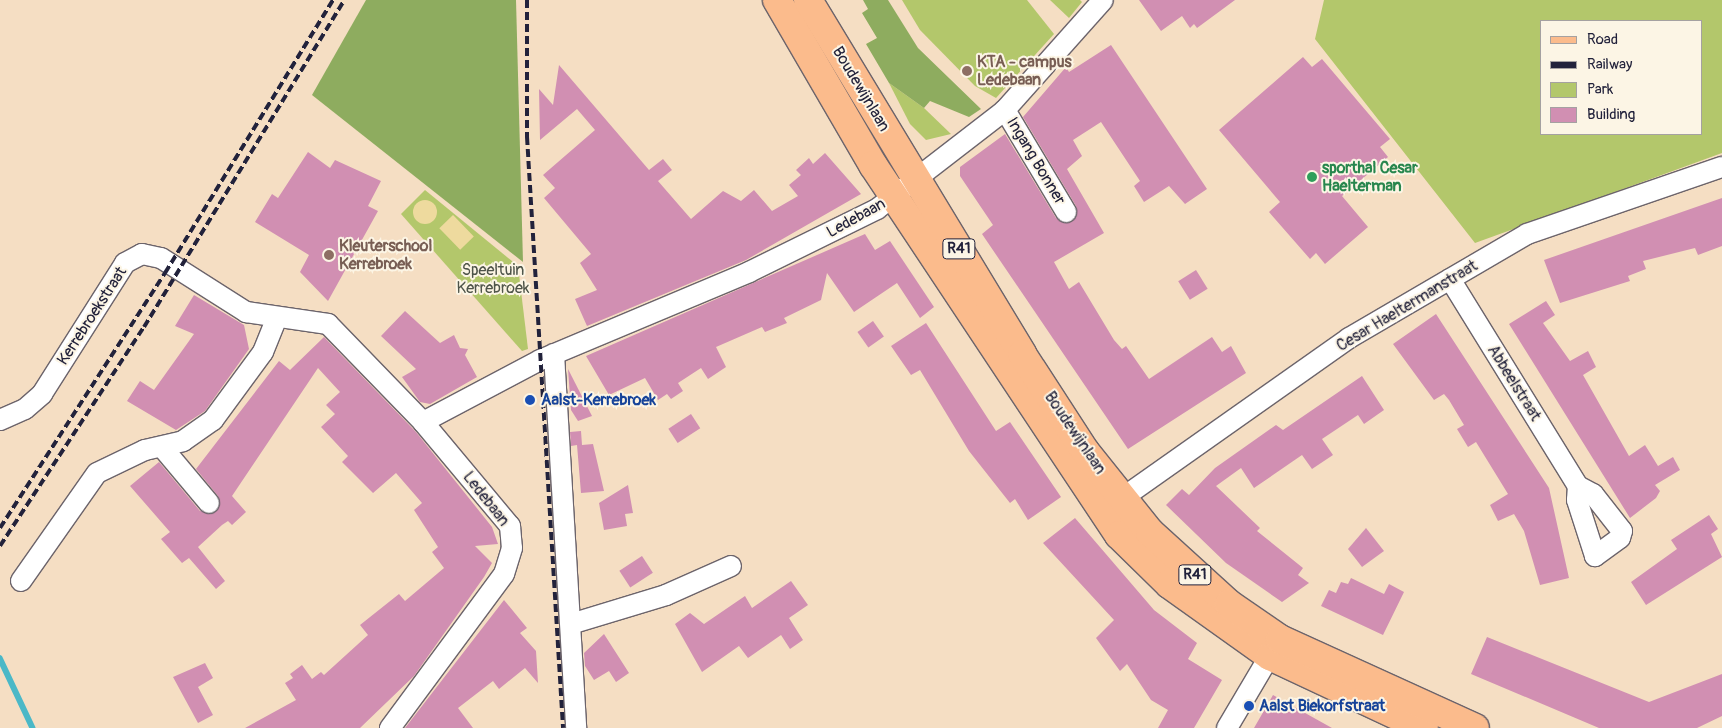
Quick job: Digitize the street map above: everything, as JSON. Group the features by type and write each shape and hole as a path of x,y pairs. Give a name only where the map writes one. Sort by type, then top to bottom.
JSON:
{"main road":[{"name":"Boudewijnlaan","path":"777,0 862,148 1119,535 1169,584 1275,648 1424,728"},
{"name":"Boudewijnlaan","path":"808,0 1022,354 1121,499 1182,563 1275,648 1476,728"}],"street":[{"name":"Ledebaan","path":"390,728 504,574 512,548 510,526 423,422 554,354 799,249 894,197 917,181 1005,110 1103,0"},
{"name":"Ingang Bonner","path":"1005,110 1066,212"},
{"name":"Cesar Haeltermanstraat","path":"1121,499 1349,338 1527,234 1722,167"},
{"name":"Kerrebroekstraat","path":"0,420 26,409 42,394 125,263 142,254 161,258 246,312 276,318 328,324 423,422"},
{"name":"Abbeelstraat","path":"1450,280 1578,486"},
{"path":"21,581 96,473 194,436 213,420 263,352 276,318"},
{"path":"554,354 574,623 576,728"},
{"path":"162,447 209,503"},
{"path":"574,623 666,594 731,566"},
{"path":"1227,728 1275,648"}],"green space":[{"path":"366,0 516,0 523,262 312,95"},
{"path":"863,0 888,0 918,48 981,109 969,117 930,101 924,108 889,83 866,44 877,38 862,13 868,9"},
{"path":"902,0 1027,0 1054,34 996,98 975,86 920,30"},
{"path":"1050,0 1080,0 1082,2 1069,18"},
{"path":"1324,0 1722,0 1722,153 1475,243 1315,39"},
{"path":"889,83 924,108 951,134 926,140 910,124"},
{"name":"Speeltuin Kerrebroek","path":"425,190 518,266 528,349 522,351 401,214"}],"sand":[{"path":"425,200 433,204 437,212 433,220 425,224 417,220 413,212 417,204"},
{"path":"453,215 474,237 460,250 439,228"}],"building":[{"path":"1139,0 1235,0 1197,28 1194,24 1190,28 1182,16 1161,31"},
{"path":"1111,45 1207,189 1185,204 1169,186 1144,202 1134,186 1140,181 1101,122 1073,140 1082,156 1067,169 1104,233 1054,262 1069,289 1079,282 1114,340 1122,349 1126,346 1149,379 1212,337 1222,352 1231,346 1246,373 1128,449 982,234 993,225 960,176 960,167 1005,134 1056,218 1072,222 1076,206 1023,117 1066,67 1069,72"},
{"name":"sporthal Cesar Haelterman","path":"1303,57 1312,67 1322,59 1390,139 1380,147 1388,157 1342,196 1368,227 1325,264 1316,253 1310,259 1269,212 1280,202 1219,130"},
{"path":"559,65 649,170 663,159 672,170 658,181 691,219 723,191 741,201 754,190 772,211 798,196 789,185 801,175 796,170 809,158 813,164 825,153 861,194 746,260 587,326 575,299 597,290 580,263 591,254 544,198 555,188 543,175 595,130 577,109 540,140 539,89 553,105"},
{"path":"308,152 330,168 335,160 381,181 368,206 378,211 328,301 300,272 309,255 255,222 272,194 278,198"},
{"path":"1722,198 1722,246 1698,255 1695,248 1643,261 1646,269 1628,276 1630,281 1560,303 1544,260"},
{"path":"865,234 875,250 890,241 934,307 920,318 897,283 854,312 827,273 821,300 784,318 787,323 765,332 762,327 716,347 726,367 708,379 701,368 678,383 683,391 671,399 667,394 658,400 645,378 609,395 586,356"},
{"path":"1196,270 1208,289 1190,300 1178,281"},
{"path":"194,295 244,325 249,349 205,411 176,430 127,401 140,381 154,390 194,334 175,326"},
{"path":"1546,301 1555,315 1543,323 1570,361 1588,351 1596,367 1583,375 1629,456 1645,445 1658,466 1673,457 1680,470 1655,485 1660,491 1656,498 1630,518 1509,324"},
{"path":"405,311 440,343 454,335 460,348 468,349 465,355 477,377 430,404 420,402 402,377 416,369 381,336"},
{"path":"1436,314 1549,488 1569,578 1540,585 1524,531 1514,514 1498,521 1490,505 1508,494 1476,442 1468,447 1457,429 1464,425 1449,400 1444,394 1434,400 1393,344"},
{"path":"873,321 884,337 868,347 857,332"},
{"path":"926,323 996,431 1010,422 1061,497 1028,520 1015,499 1010,503 969,451 920,370 911,375 891,346"},
{"path":"324,337 416,432 492,527 498,544 475,546 492,563 484,577 414,676 360,728 245,728 296,700 285,683 293,678 290,674 302,665 312,679 321,672 324,675 368,635 360,625 399,594 405,601 444,568 432,552 438,547 414,510 422,503 396,473 373,493 342,462 348,456 321,427 335,414 326,405 340,392 318,368 232,496 246,512 232,525 228,521 222,525 198,547 225,581 216,589 189,558 182,563 161,539 170,532 130,486 159,462 200,511 216,512 218,496 196,469 279,361 290,370"},
{"path":"568,369 592,416 578,421 571,410"},
{"path":"1362,376 1384,410 1364,424 1358,415 1322,439 1333,455 1312,469 1302,455 1254,488 1241,468 1216,486 1260,528 1257,531 1303,568 1298,575 1309,583 1282,602 1226,563 1166,505 1182,489 1189,495 1215,468 1276,425 1283,430"},
{"path":"691,414 700,428 678,443 668,429"},
{"path":"581,431 582,445 593,444 604,491 581,493 577,445 571,446 570,432"},
{"path":"628,485 633,513 625,514 627,526 604,530 599,503"},
{"path":"1709,515 1718,529 1711,534 1722,557 1646,605 1631,582 1677,549 1671,540"},
{"path":"1075,518 1154,610 1197,643 1188,659 1222,680 1194,728 1158,728 1168,710 1151,700 1127,664 1120,671 1096,638 1114,620 1043,543"},
{"path":"1366,528 1384,551 1362,567 1348,549"},
{"path":"642,556 653,573 630,587 619,571"},
{"path":"1351,578 1384,594 1389,584 1404,592 1383,635 1321,606 1329,590 1336,593 1341,582 1348,584"},
{"path":"791,581 808,605 789,618 803,640 790,649 781,635 748,658 739,646 702,672 675,624 690,613 704,624 745,596 752,608"},
{"path":"504,600 527,628 520,633 536,651 538,683 525,668 499,689 493,681 458,708 473,728 405,728"},
{"path":"604,634 629,673 616,682 609,671 594,680 585,666 584,653"},
{"path":"1487,637 1649,702 1722,674 1722,716 1697,728 1599,728 1471,674"},
{"path":"205,663 213,678 198,687 213,715 198,723 173,677"},
{"path":"1273,695 1289,704 1332,728 1254,728"}],"waterway":[{"path":"0,658 33,728"}],"railway":[{"path":"0,528 165,273 333,0"},
{"path":"0,546 144,327 344,0"},
{"path":"527,0 527,137 563,728"}],"place":[{"name":"KTA - campus Ledebaan","path":"967,71"},
{"name":"sporthal Cesar Haelterman","path":"1312,177"},
{"name":"Kleuterschool Kerrebroek","path":"329,255"},
{"name":"Aalst-Kerrebroek","path":"530,400"},
{"name":"Aalst Biekorfstraat","path":"1249,706"}]}
